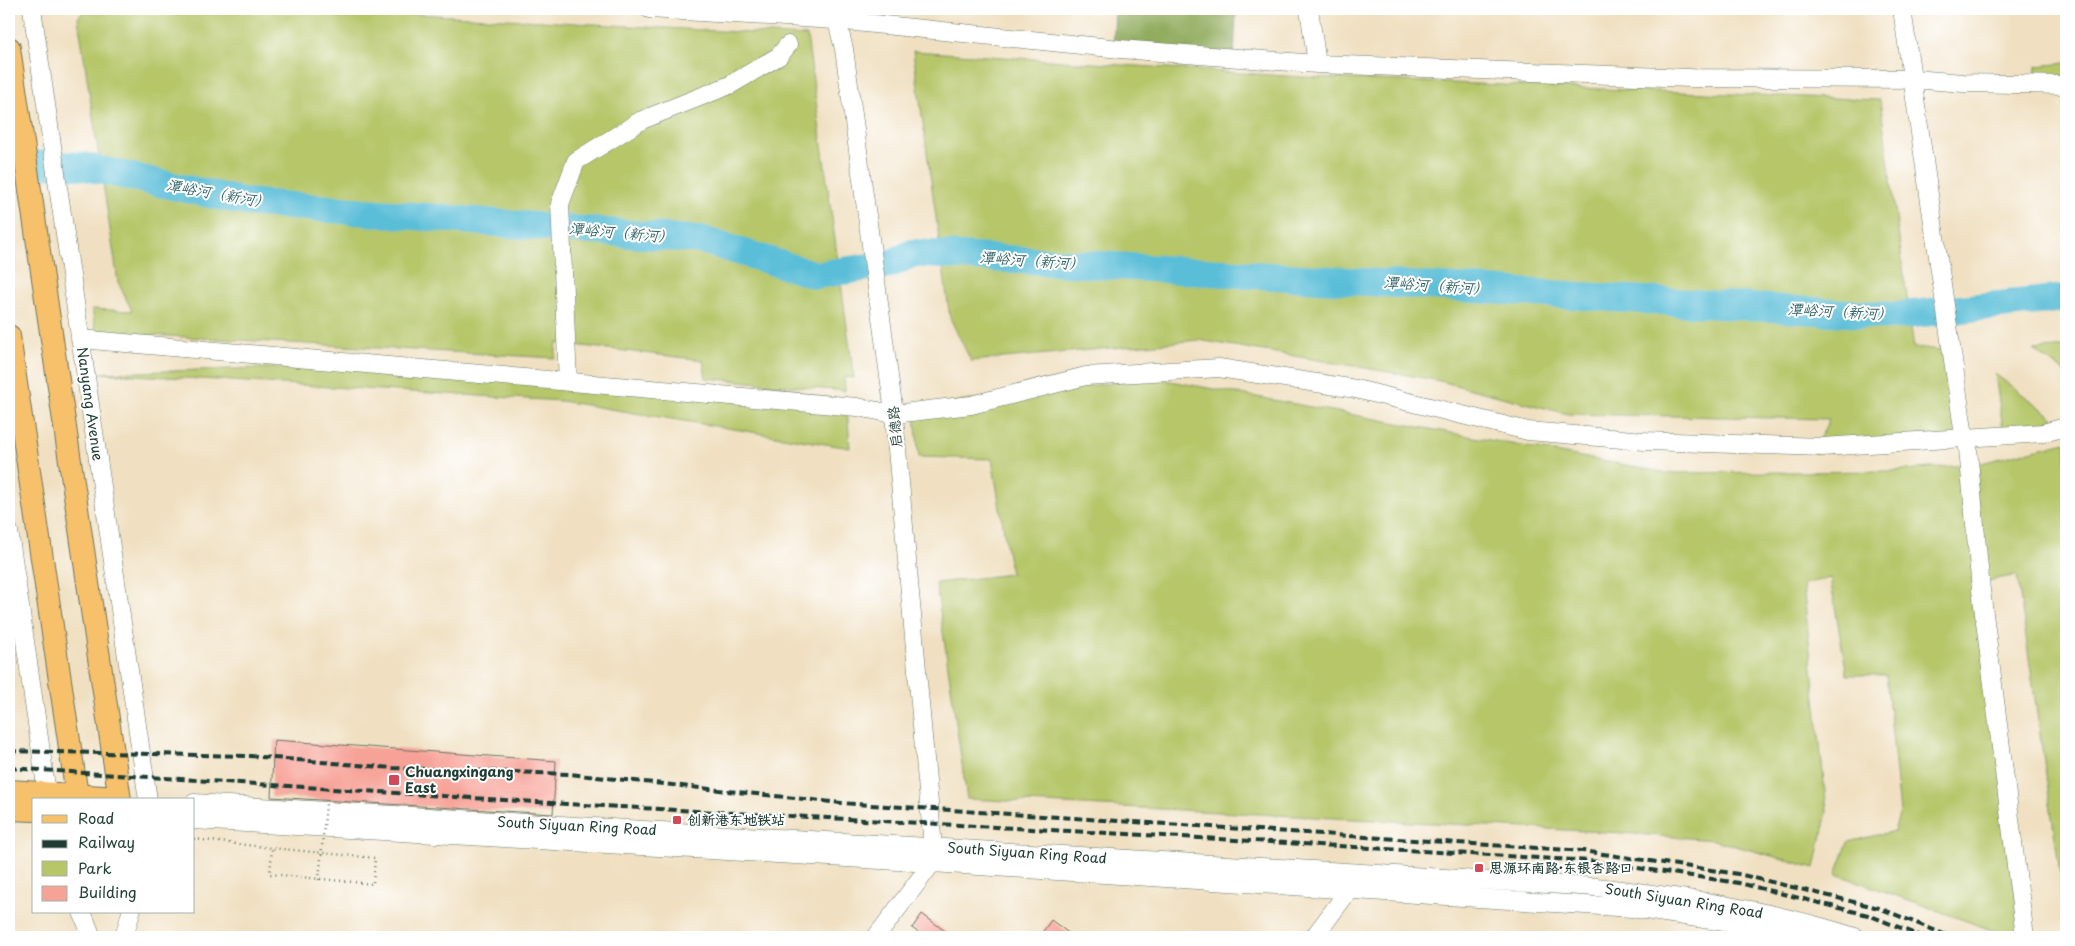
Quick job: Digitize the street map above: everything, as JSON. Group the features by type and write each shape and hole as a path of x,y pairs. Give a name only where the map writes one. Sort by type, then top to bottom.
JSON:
{"main road":[{"path":"9,48 120,798"},
{"path":"9,336 76,797 98,798"},
{"path":"9,791 32,799"},
{"path":"9,809 32,804"}],"street":[{"name":"Nanyang Avenue","path":"32,9 148,798"},
{"path":"649,9 834,14 1120,49 1317,64 1691,78 1914,79 1963,83 2066,85"},
{"path":"1310,9 1317,64"},
{"path":"1902,9 1917,99 1965,434 1981,590 2025,937"},
{"name":"启德路","path":"834,14 844,49 893,409 933,855"},
{"path":"568,382 560,204 576,161 642,120 730,85 779,56 788,45"},
{"path":"80,339 893,409 971,405 1086,376 1220,368 1356,389 1528,430 1645,441 1822,447 1965,434 2043,433 2066,427"},
{"path":"9,531 40,798"},
{"name":"South Siyuan Ring Road","path":"195,802 933,855 1350,882 1596,887 1656,894 1796,937"},
{"name":"South Siyuan Ring Road","path":"195,820 933,855"},
{"path":"876,937 933,855"},
{"path":"1314,937 1350,882"},
{"path":"83,914 92,937"},
{"path":"124,937 130,914"},
{"name":"South Siyuan Ring Road","path":"1756,926 1855,937"}],"path":[{"path":"319,880 326,804"},
{"path":"195,839 375,858 373,884 270,874 272,848"}],"green space":[{"path":"85,9 327,9 807,36 854,378 844,377 845,391 706,378 703,360 557,343 555,358 96,332 92,309 132,311 118,282 78,18"},
{"path":"1115,9 1236,11 1234,58 1113,52"},
{"path":"913,51 1301,77 1880,100 1914,348 1947,350 1960,443 1813,453 1829,419 1568,414 1436,380 1199,340 971,361 950,318"},
{"path":"2066,63 2066,80 2035,82 2036,66"},
{"path":"2066,347 2066,373 2034,350"},
{"path":"397,364 847,407 850,448 561,401 101,373"},
{"path":"1995,374 2057,420 2004,437"},
{"path":"1154,378 1668,473 1894,471 1977,464 2066,442 2066,914 2017,575 1977,583 2021,937 2011,937 1836,874 1848,842 1894,831 1900,812 1886,675 1847,675 1830,578 1803,584 1827,811 1815,868 1714,840 1623,833 967,799 936,583 1011,574 992,459 919,457 914,407"}],"building":[{"path":"274,740 556,761 553,814 271,797"},
{"path":"922,914 953,937 925,937 912,928"},
{"path":"1051,920 1074,937 1039,937"}],"waterway":[{"name":"潭峪河（新河）","path":"9,163 82,166 246,202 702,240 816,275 890,264 913,253 1893,316 2066,298"}],"railway":[{"path":"9,751 250,756 393,768 569,774 841,803 1583,851 1738,874 1879,908 1951,937"},
{"path":"9,768 566,804 1590,861 1739,883 1868,915 1924,937"}],"place":[{"name":"Chuangxingang East","path":"394,780"},
{"name":"创新港东地铁站","path":"677,820"},
{"name":"思源环南路·东银杏路口","path":"1479,868"}]}
